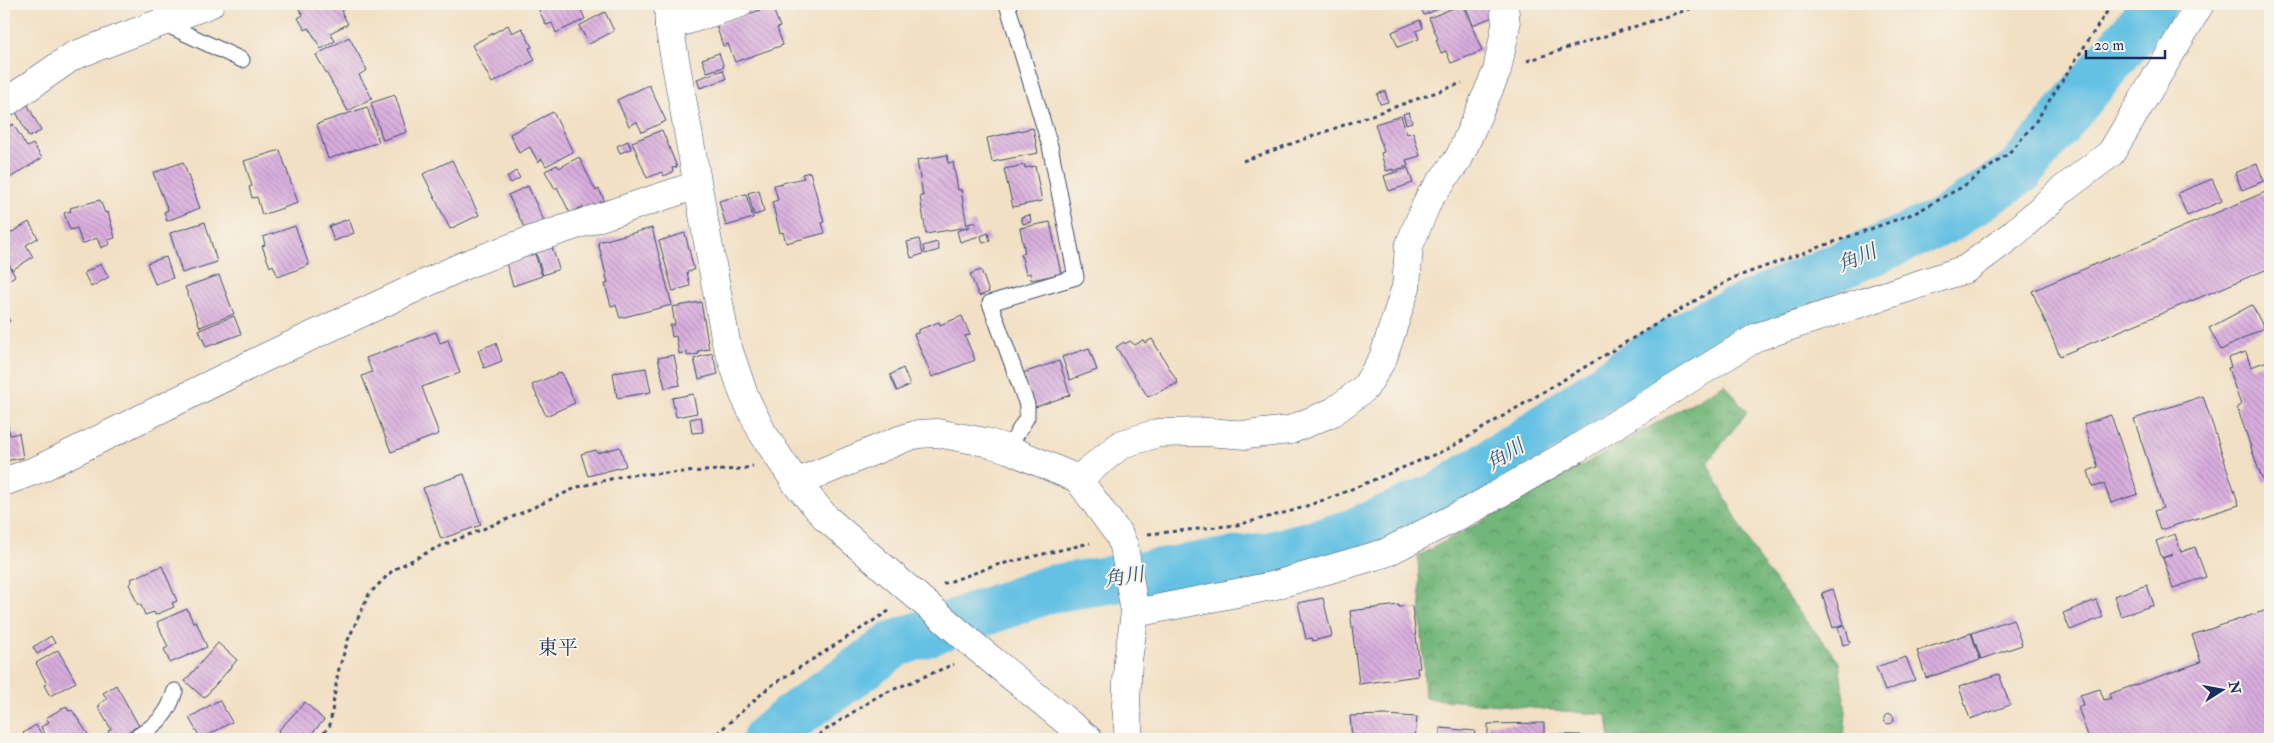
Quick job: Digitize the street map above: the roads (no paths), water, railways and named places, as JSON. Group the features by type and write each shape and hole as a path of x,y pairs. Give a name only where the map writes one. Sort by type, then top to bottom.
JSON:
{"street":[{"path":"4,104 73,56 210,4"},
{"path":"739,4 668,15 726,342 732,364 762,432 796,483 826,519 921,598 979,650 1088,739"},
{"path":"1078,479 1122,444 1158,433 1207,432 1246,435 1290,430 1333,412 1365,388 1384,358 1406,287 1409,246 1429,198 1459,158 1497,71 1506,25 1504,4"},
{"path":"1134,609 1272,586 1385,552 1476,507 1576,450 1757,337 1966,269 2012,235 2062,190 2111,153 2200,4"},
{"path":"4,482 39,469 266,358 465,265 534,239 697,185"},
{"path":"796,483 918,434 936,432 1008,449 1078,479 1121,540 1134,609 1128,660 1126,705 1129,739"}],"lane":[{"path":"1007,4 1050,146 1076,278 990,303 1027,405 1027,417 1008,449"},
{"path":"161,22 242,60"},
{"path":"134,739 158,723 170,708 175,692"}],"waterway":[{"name":"角川","path":"766,739 791,718 895,644 1050,589 1272,555 1349,534 1441,495 1527,440 1644,359 1709,322 1946,220 2020,171 2140,25 2153,4"}],"district":[{"name":"東平","path":"558,647"}]}
